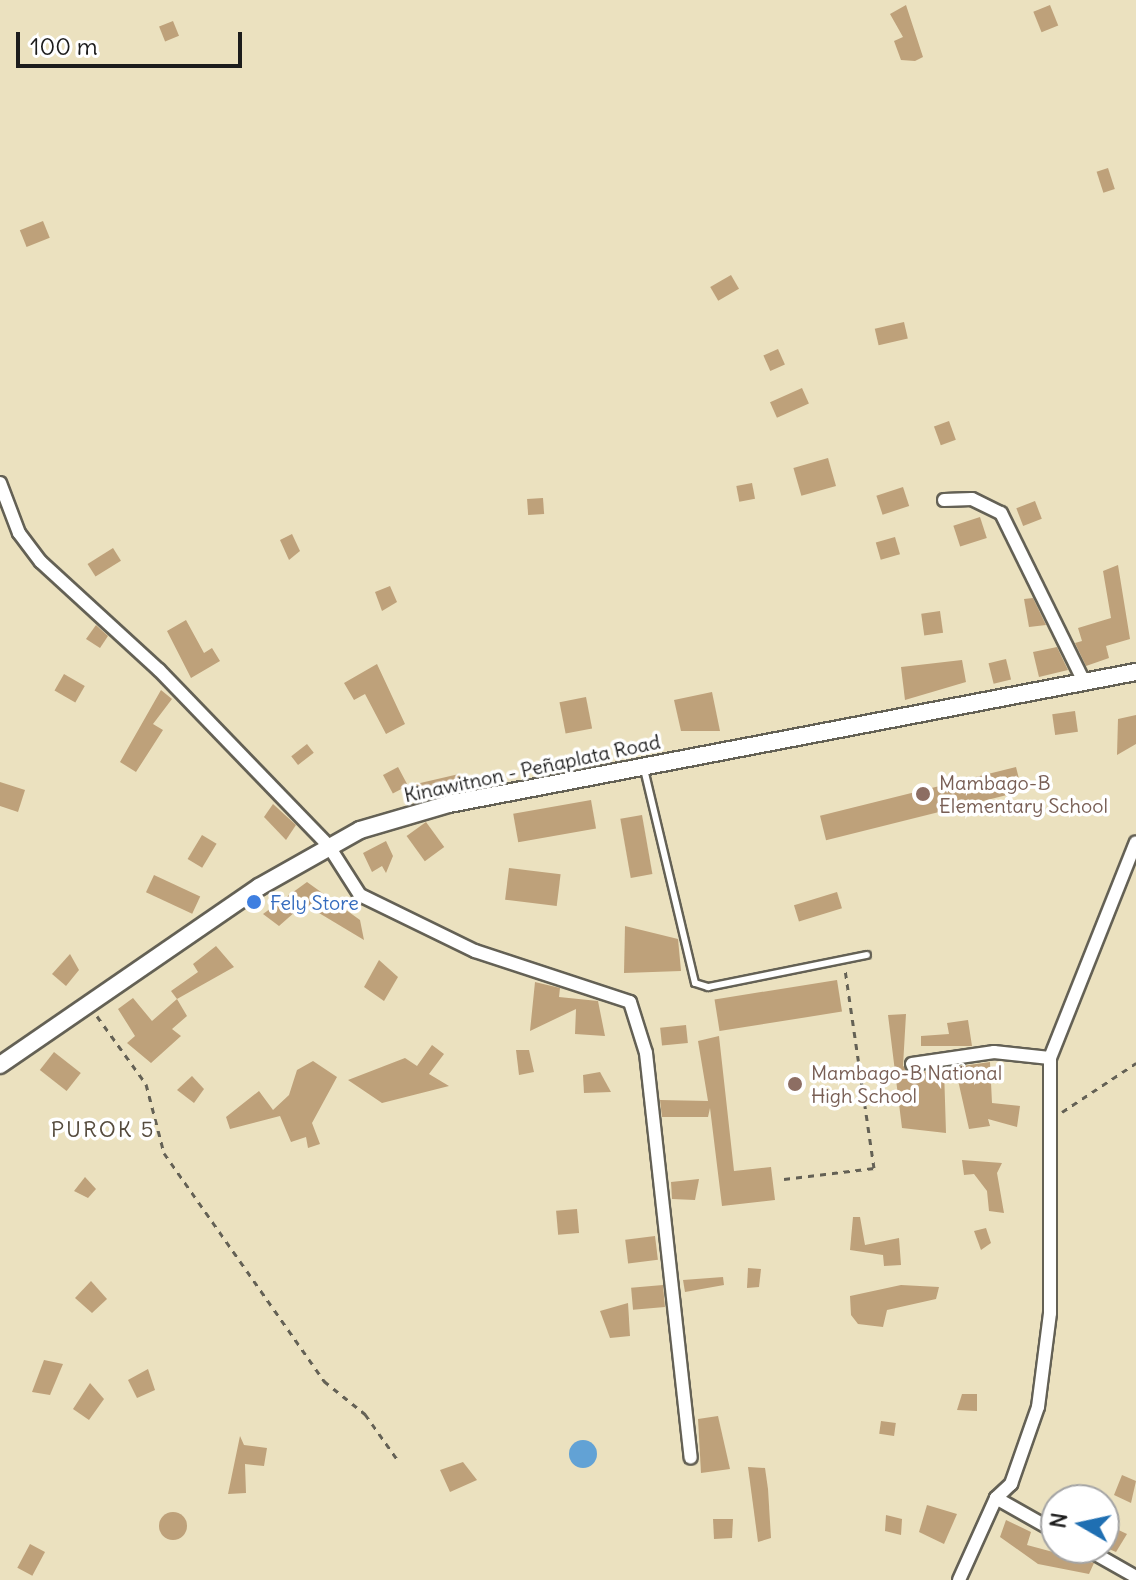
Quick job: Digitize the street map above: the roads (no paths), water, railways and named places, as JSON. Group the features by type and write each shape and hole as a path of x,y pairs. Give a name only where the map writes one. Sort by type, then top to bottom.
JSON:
{"street":[{"path":"0,483 19,533 41,562 159,670 328,845 360,895 396,917 519,966 620,994 639,1016 691,1458"},
{"path":"944,500 972,499 1001,513 1084,682"},
{"name":"Kinawitnon - Peñaplata Road","path":"0,1065 328,845 399,816 643,765 1136,672"},
{"path":"959,1580 996,1498 1025,1451 1049,1352 1050,1058 1136,842"},
{"path":"912,1064 994,1052 1050,1058"},
{"path":"996,1498 1040,1523"},
{"path":"1113,1564 1136,1577"}],"lane":[{"path":"643,765 695,983 708,987 867,955"}],"water":[{"path":"583,1440 593,1444 597,1454 593,1464 583,1468 573,1464 569,1454 573,1444"}],"place":[{"name":"Mambago-B Elementary School","path":"923,794"},
{"name":"Fely Store","path":"254,902"},
{"name":"Mambago-B National High School","path":"795,1084"}],"district":[{"name":"PUROK 5","path":"103,1130"}]}
